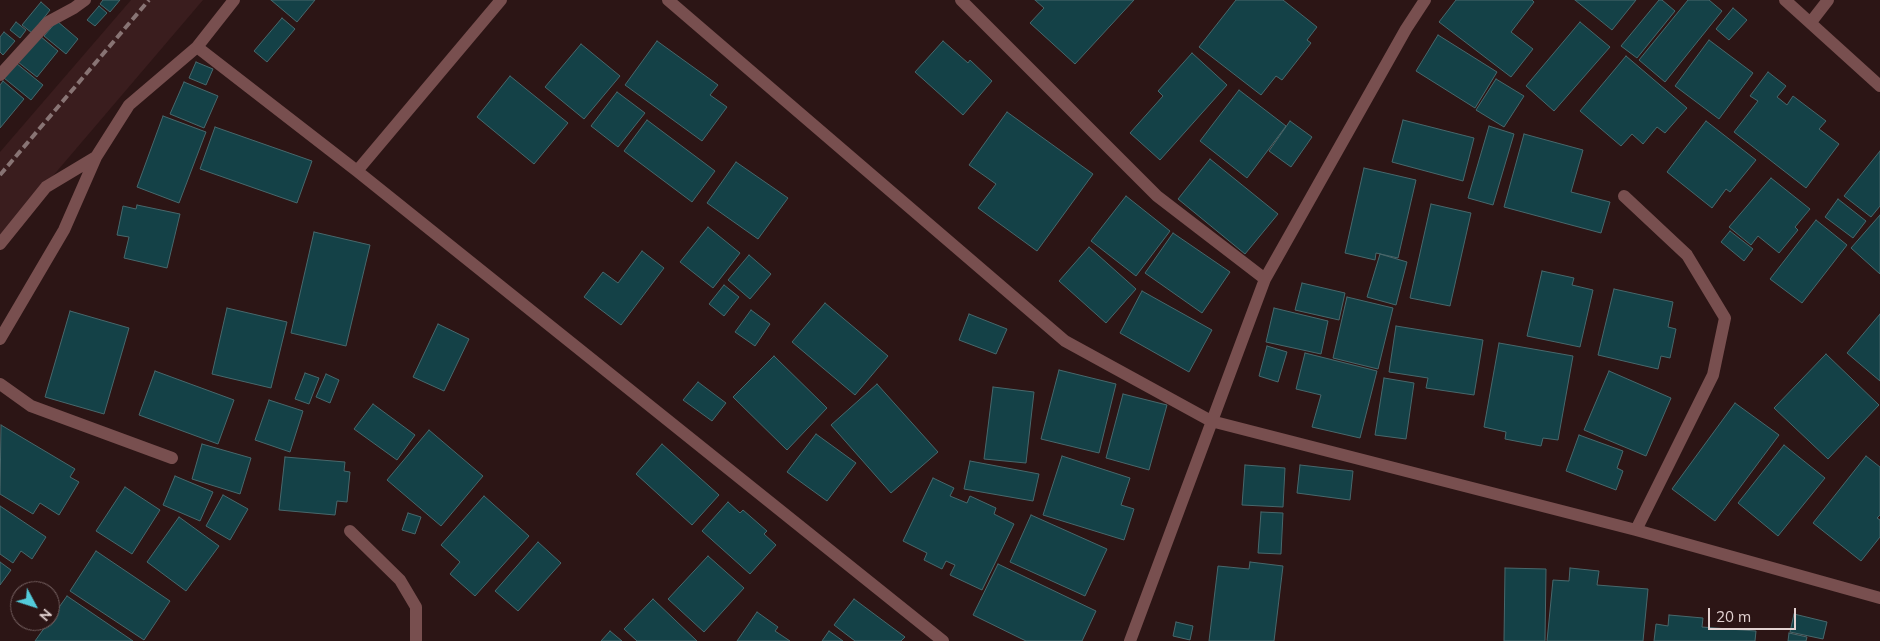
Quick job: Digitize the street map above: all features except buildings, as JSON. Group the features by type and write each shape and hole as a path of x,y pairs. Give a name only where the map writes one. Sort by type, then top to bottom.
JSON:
{"street":[{"path":"0,75 48,22 85,0"},
{"path":"0,339 64,230 96,157 130,105 197,47 234,0"},
{"path":"357,171 501,0"},
{"path":"668,0 1065,341 1211,421 1636,530 1880,598"},
{"path":"960,0 1157,196 1265,278"},
{"path":"1130,641 1265,278 1406,29 1425,0"},
{"path":"1785,0 1880,86"},
{"path":"1811,22 1828,0"},
{"path":"197,47 357,171 943,641"},
{"path":"0,244 46,187 96,157"},
{"path":"1624,196 1687,255 1725,318 1714,375 1636,530"},
{"path":"0,384 31,406 172,458"},
{"path":"350,531 400,580 416,607 416,641"}],"shaded area":[{"path":"131,0 203,0 0,238 0,152"}],"railway":[{"path":"0,175 149,0"}]}
